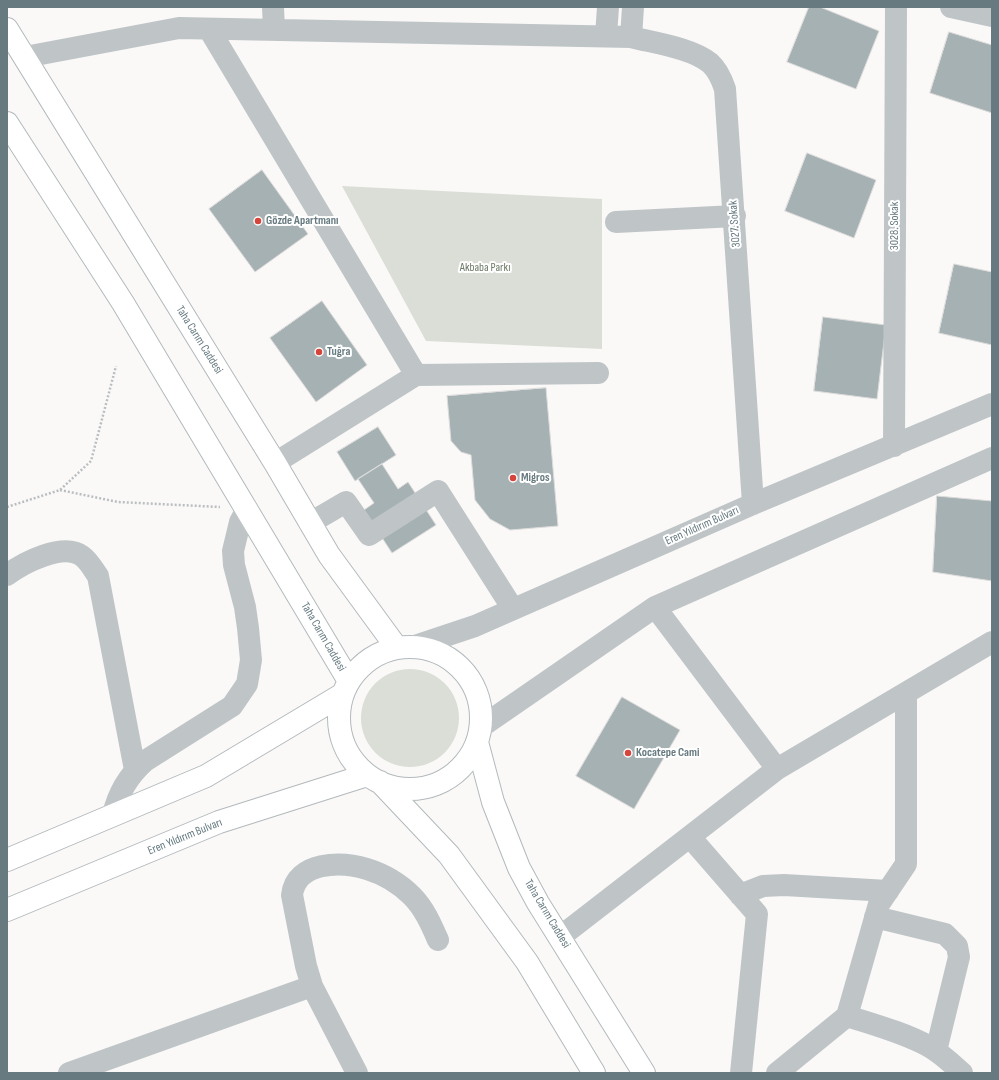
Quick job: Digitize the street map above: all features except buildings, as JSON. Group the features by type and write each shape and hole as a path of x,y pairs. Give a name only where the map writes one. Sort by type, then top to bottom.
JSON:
{"main road":[{"name":"Taha Carım Caddesi","path":"7,29 275,463 329,555 404,647"},
{"name":"Taha Carım Caddesi","path":"7,123 123,303 246,509 346,688"},
{"path":"373,778 394,787 408,789 423,788 438,784 451,777 462,767 471,755 479,735 478,698 472,684 464,672 453,662 440,654 426,649 404,647 382,652 369,659 358,669 346,688 339,724 342,738 352,758 450,856 527,962 594,1073"},
{"path":"7,860 206,776 346,688"},
{"name":"Taha Carım Caddesi","path":"479,735 486,779 503,831 519,868 538,903 644,1073"},
{"name":"Eren Yıldırım Bulvarı","path":"7,910 219,822 373,778"}],"street":[{"path":"273,7 274,30"},
{"path":"606,36 608,7"},
{"path":"631,37 633,7"},
{"name":"3028. Sokak","path":"894,446 896,7"},
{"path":"950,7 992,16"},
{"name":"3027. Sokak","path":"25,57 178,28 631,37 700,55 711,64 720,76 725,89 735,216 753,504"},
{"path":"209,29 416,375"},
{"path":"616,222 735,216"},
{"path":"275,463 416,375 598,373"},
{"name":"Eren Yıldırım Bulvarı","path":"404,647 475,626 753,504 992,404"},
{"path":"479,735 655,607 992,458"},
{"path":"310,523 346,502 369,535 438,491 513,609"},
{"path":"113,815 120,791 135,770 145,761 232,706 247,684 251,660 248,628 234,565 233,551 237,530 246,509"},
{"path":"7,575 33,559 50,554 70,552 82,555 98,576 135,770"},
{"path":"655,607 777,769"},
{"path":"560,937 777,769 992,642"},
{"path":"777,1073 847,1016 879,904 906,864 906,693"},
{"path":"690,836 757,914 741,1073"},
{"path":"357,1073 312,986 306,966 292,895 294,884 299,877 312,869 334,865 367,869 383,876 411,895 423,909 438,940"},
{"path":"740,895 763,886 784,885 888,891"},
{"path":"875,917 945,934 957,946 959,957 936,1051"},
{"path":"69,1073 312,986"},
{"path":"847,1016 915,1039 936,1051 962,1073"}],"path":[{"path":"7,507 60,490 91,461 116,366"},
{"path":"60,490 118,502 246,509"}],"green space":[{"name":"Akbaba Parkı","path":"342,186 602,199 602,349 426,341"},
{"path":"410,669 429,673 445,683 455,699 459,718 455,737 445,753 429,763 410,767 391,763 375,753 365,737 361,718 365,699 375,683 391,673"}],"place":[{"name":"Gözde Apartmanı","path":"258,221"},
{"name":"Tuğra","path":"319,352"},
{"name":"Migros","path":"513,478"},
{"name":"Kocatepe Cami","path":"628,753"}]}
